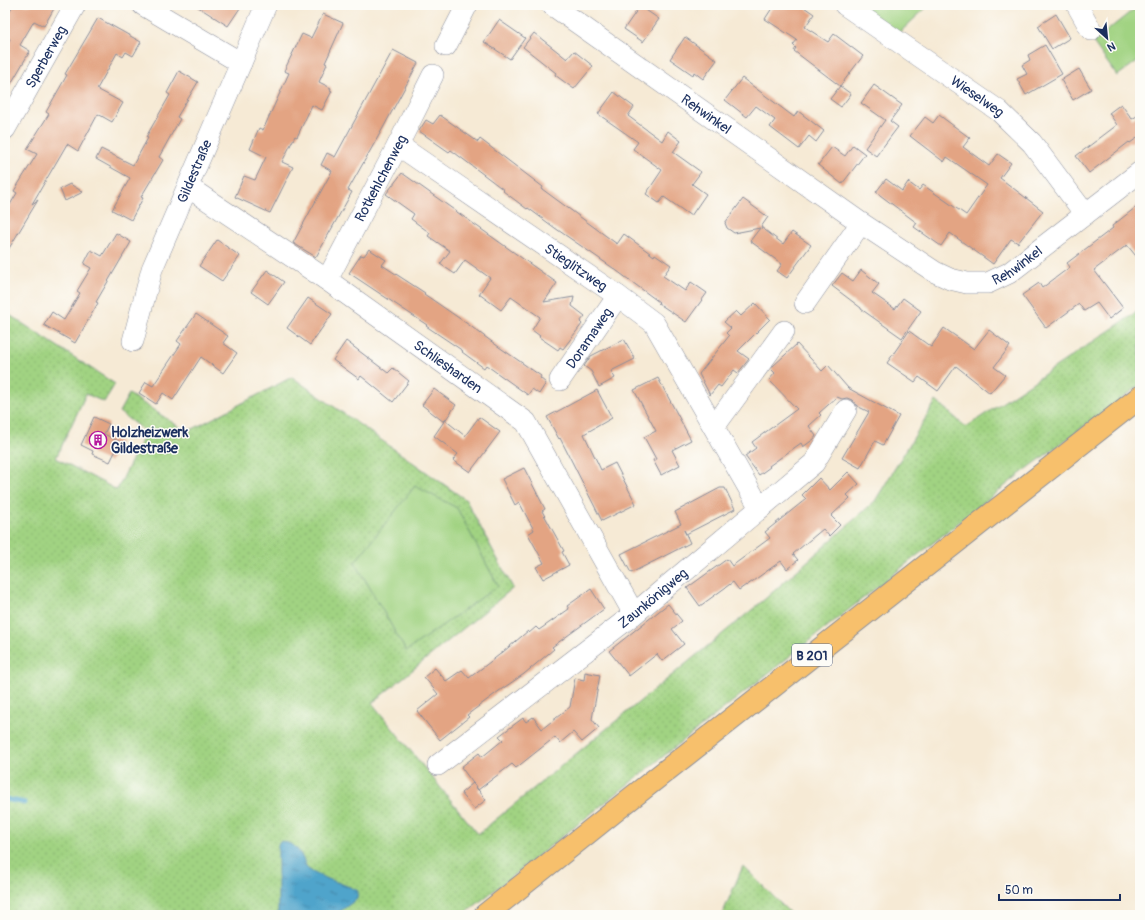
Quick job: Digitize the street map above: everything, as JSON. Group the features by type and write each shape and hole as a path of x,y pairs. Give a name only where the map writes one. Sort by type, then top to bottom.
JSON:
{"main road":[{"name":"B 201","path":"486,915 625,803 1140,397"}],"street":[{"name":"Sperberweg","path":"5,129 74,5"},
{"path":"143,5 241,63"},
{"name":"Gildestraße","path":"133,342 152,269 266,5"},
{"path":"446,46 466,5"},
{"name":"Rehwinkel","path":"552,5 861,223 934,272 950,279 967,283 988,283 1009,273 1140,172"},
{"name":"Wieselweg","path":"845,5 999,111 1032,143 1085,214"},
{"path":"1077,5 1091,30"},
{"name":"Rotkehlchenweg","path":"326,280 398,145 433,75"},
{"name":"Stieglitzweg","path":"398,145 618,296 654,323 760,508"},
{"name":"Schliesharden","path":"188,187 326,280 526,422 634,614"},
{"path":"806,303 861,223"},
{"name":"Doramaweg","path":"560,380 618,296"},
{"path":"714,427 784,331"},
{"name":"Zaunkönigweg","path":"438,765 634,614 814,463 846,410"}],"green space":[{"path":"864,5 929,5 899,33 861,8"},
{"path":"1139,5 1140,59 1117,76 1093,42"},
{"path":"1140,310 1140,385 1020,474 463,915 5,915 5,312 115,384 104,402 86,394 56,458 117,490 146,432 119,412 129,394 187,432 292,377 466,500 513,588 372,703 478,834 765,599 875,501 936,401 966,427"},
{"path":"415,486 457,508 498,586 406,651 355,562"},
{"path":"743,866 792,915 722,915"}],"water":[{"path":"281,841 295,847 300,853 307,868 313,872 358,891 357,899 335,915 278,915 278,845"}],"building":[{"path":"13,5 56,5 44,26 34,21 20,45 30,51 5,94 5,48 10,39 5,36 5,19"},
{"path":"195,5 242,5 228,26"},
{"path":"774,5 801,5 814,14 805,27 828,42 834,34 863,56 840,86 794,51 796,48 793,45 797,40 765,19"},
{"path":"640,6 659,19 643,42 624,29"},
{"path":"323,14 343,23 325,63 327,64 319,82 331,88 330,90 332,91 322,110 312,105 297,137 295,136 282,162 293,167 270,213 235,197 244,176 255,180 266,157 250,149 259,128 263,130 289,73 284,71 302,34 311,38"},
{"path":"1056,14 1070,38 1052,49 1038,26"},
{"path":"98,18 141,42 133,56 126,52 123,57 117,53 97,89 123,103 112,122 98,114 78,151 67,144 32,204 38,200 5,255 5,213 17,193 14,191 37,154 27,149 49,114 46,112 67,75 65,74"},
{"path":"499,20 525,38 510,59 484,42"},
{"path":"534,33 567,59 574,51 593,66 574,89 555,75 556,73 523,47"},
{"path":"685,37 717,60 703,79 694,72 693,75 670,59"},
{"path":"1045,45 1062,74 1026,95 1017,79 1027,74 1022,65 1030,60 1028,55"},
{"path":"393,50 418,63 348,190 352,192 316,257 293,243 332,171 321,165 327,153 335,157"},
{"path":"1079,69 1091,89 1073,100 1061,80"},
{"path":"179,71 198,82 177,117 180,119 159,157 163,160 141,197 143,198 131,220 112,210 130,178 96,159 101,149 133,165 148,138 146,137 170,95 167,93"},
{"path":"742,78 794,117 798,111 824,131 816,142 809,136 799,149 770,127 775,120 756,106 747,117 725,100"},
{"path":"874,85 902,105 890,121 898,127 876,156 865,148 885,120 861,103"},
{"path":"840,86 851,94 841,107 830,99"},
{"path":"614,92 634,107 628,116 662,141 668,131 681,141 673,152 701,172 692,184 706,194 691,216 664,197 659,203 646,194 662,170 633,149 638,142 598,114"},
{"path":"1121,104 1132,119 1140,114 1140,136 1130,143 1129,142 1089,173 1076,156 1117,125 1109,113"},
{"path":"440,115 478,142 480,139 543,187 542,189 617,244 624,234 654,256 655,254 671,265 663,276 685,291 691,282 707,293 686,322 658,303 659,302 613,268 528,208 527,209 451,150 449,152 419,131 426,120 433,124"},
{"path":"939,115 970,138 963,147 989,166 998,154 1011,163 1000,178 1043,211 1018,243 1011,239 993,264 950,233 941,246 914,227 917,223 876,192 886,179 902,191 908,182 919,190 923,185 966,215 987,185 947,157 944,162 910,136 925,117 933,123"},
{"path":"853,145 865,154 842,184 818,165 832,147 845,156"},
{"path":"402,173 557,283 544,302 574,297 572,306 585,316 580,322 582,324 563,349 560,347 558,350 539,337 540,336 532,330 540,317 511,297 501,310 479,294 490,278 465,260 455,274 440,264 450,251 428,236 430,233 411,219 414,214 386,194"},
{"path":"70,184 83,192 65,201 60,189"},
{"path":"743,199 768,217 761,227 783,244 792,232 811,245 787,278 777,271 782,264 750,241 760,228 734,233 727,228 725,223"},
{"path":"1140,204 1140,261 1127,245 1094,270 1123,308 1109,319 1097,303 1084,311 1079,304 1046,328 1022,295 1039,283 1042,288 1070,267 1067,263 1113,228 1112,226"},
{"path":"116,233 131,242 96,302 98,303 75,343 44,325 52,312 64,320 80,293 77,291 91,268 84,264 91,250 102,256"},
{"path":"217,240 240,256 222,281 199,266"},
{"path":"369,249 386,260 382,265 425,293 424,294 541,376 540,378 546,383 539,394 532,389 528,395 486,365 484,368 462,352 463,351 426,326 427,325 349,273 361,255 364,256"},
{"path":"267,270 284,282 268,304 251,292"},
{"path":"861,270 879,284 872,293 895,309 903,298 921,311 902,338 832,286 842,273 853,281"},
{"path":"308,298 332,314 310,345 287,328"},
{"path":"755,303 770,319 738,351 749,359 738,373 734,370 721,387 718,385 710,395 699,374 729,336 726,333 731,328 724,322 736,311 741,316"},
{"path":"196,314 228,336 223,343 237,353 223,373 201,357 173,400 163,393 156,404 139,393 146,382 153,386 181,344 177,341"},
{"path":"944,328 974,349 989,330 1010,346 994,367 1005,375 990,393 956,366 938,391 919,377 915,382 887,363 909,331 931,347"},
{"path":"624,339 635,359 611,371 615,378 599,387 591,371 584,366 591,356"},
{"path":"346,341 388,373 393,368 409,381 393,402 361,376 359,379 333,360"},
{"path":"797,344 822,371 828,365 848,388 899,416 883,445 875,441 860,468 842,458 869,412 857,406 852,400 847,398 842,399 837,397 819,413 821,415 809,426 816,436 814,439 803,447 801,443 759,475 745,456 756,448 752,442 797,409 769,380 775,373 771,369 773,366"},
{"path":"658,378 691,440 672,450 680,465 661,475 653,460 656,459 644,437 656,431 634,390"},
{"path":"434,389 456,405 444,422 422,405"},
{"path":"597,390 612,418 584,434 601,470 615,463 636,504 602,521 560,438 559,439 547,417"},
{"name":"Holzheizwerk Gildestraße","path":"94,417 109,424 104,434 120,442 110,462 92,454 93,451 81,445"},
{"path":"479,417 500,432 470,472 453,460 458,454 434,436 445,420 465,436"},
{"path":"524,468 545,509 542,511 564,551 562,552 569,565 543,579 536,567 544,563 528,534 534,530 519,502 515,505 502,479"},
{"path":"848,472 859,484 847,495 850,498 831,516 840,525 829,536 823,529 793,554 798,560 787,569 781,561 739,590 733,582 700,606 687,588 727,559 732,566 770,538 765,532 806,499 802,495 819,478 830,490"},
{"path":"720,488 725,488 735,509 686,534 684,530 690,543 631,573 621,554 681,524 675,512"},
{"path":"591,589 604,609 552,647 554,649 524,674 467,715 469,717 440,740 417,711 438,694 424,677 435,668 446,681 462,670 469,678 528,631 529,633 536,627 539,630 569,609 567,606"},
{"path":"668,604 682,621 672,629 684,644 662,661 657,654 629,676 609,651"},
{"path":"585,672 600,675 592,719 599,728 582,742 573,732 560,743 555,737 516,768 512,764 478,790 461,767 479,753 482,757 503,740 499,736 523,718 526,722 533,717 542,729 570,707 575,678 584,680"},
{"path":"473,783 486,800 474,809 461,793"}],"waterway":[{"path":"5,799 25,803"}],"place":[{"name":"Holzheizwerk Gildestraße","path":"98,440"}]}
